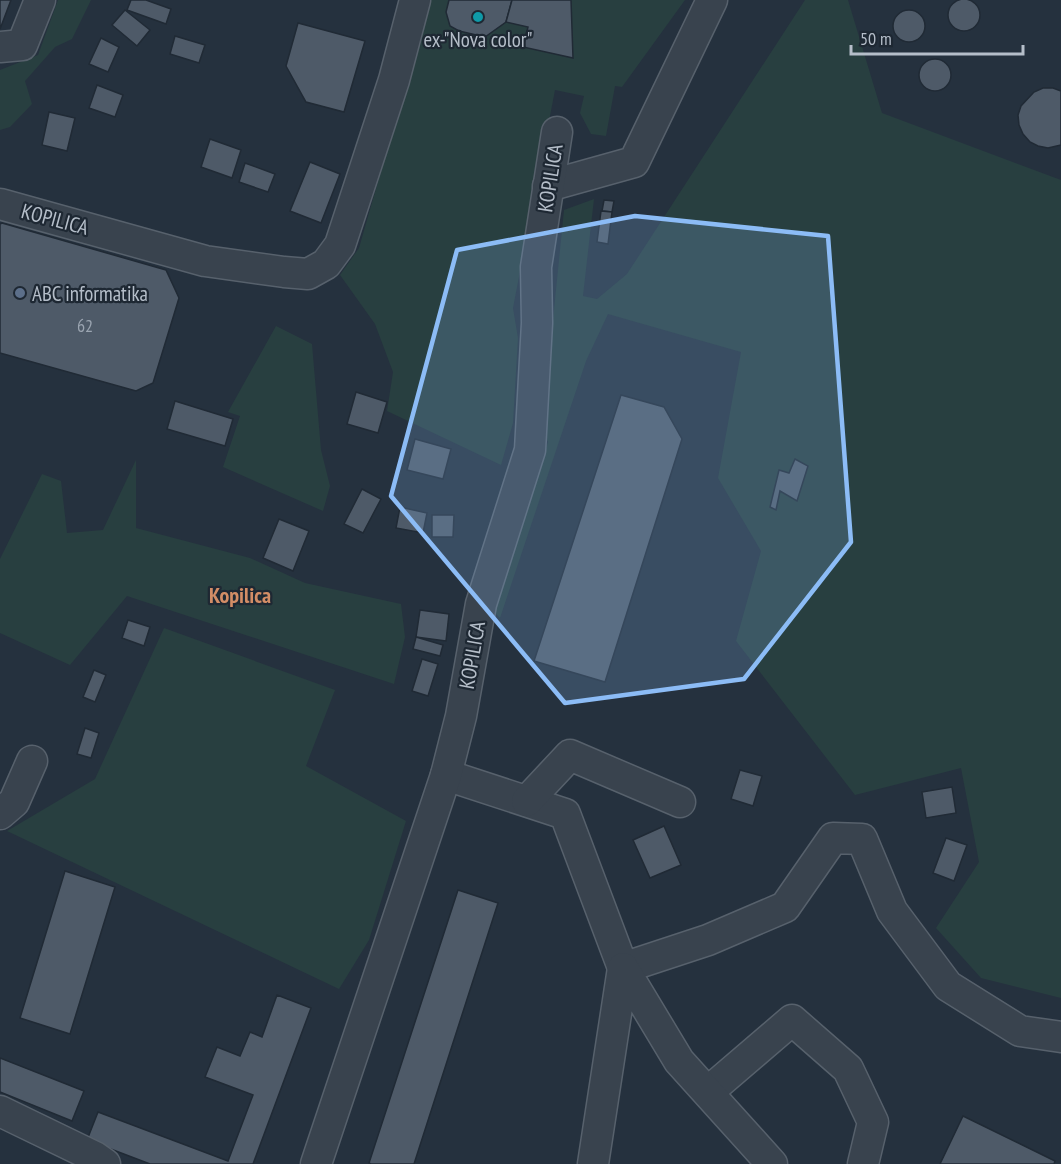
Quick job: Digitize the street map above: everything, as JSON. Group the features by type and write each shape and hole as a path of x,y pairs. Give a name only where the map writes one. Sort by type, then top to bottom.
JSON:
{"street":[{"path":"0,47 22,45 40,0"},
{"name":"KOPILICA","path":"0,204 205,261 308,274 326,264 340,245 394,80 415,0"},
{"path":"548,186 634,162 712,0"},
{"name":"KOPILICA","path":"316,1164 446,775 461,716 481,604 530,450 537,323 536,267 557,132"},
{"path":"527,801 570,755 680,802"},
{"path":"0,814 14,802 32,761"},
{"path":"446,775 565,814 623,968 679,1061 772,1164"},
{"path":"623,968 708,940 785,907 833,838 862,839 892,911 948,986 1020,1031 1061,1037"},
{"path":"593,1164 623,968"},
{"path":"708,1092 792,1020 848,1069 873,1122 863,1164"},
{"path":"0,1111 95,1156 105,1164"}],"highlighted area":[{"path":"635,216 828,236 851,542 744,679 565,703 391,496 457,250"}],"green space":[{"path":"58,0 91,0 72,39 55,47 25,81 32,104 10,127 0,130 0,70 38,55"},
{"path":"430,0 685,0 622,87 615,86 606,136 591,134 580,113 584,96 555,90 513,308 518,338 513,423 501,465 387,411 393,372 375,324 340,275 359,248"},
{"path":"805,0 848,0 882,113 1061,180 1061,998 981,978 936,928 979,862 961,768 855,795 736,641 761,551 718,478 741,352 608,314 586,361 500,618 495,613 548,442 542,429 564,210 594,199 583,296 597,299 627,274"},
{"path":"276,326 312,344 321,450 330,486 323,511 223,467 240,416 228,412"},
{"path":"136,460 136,528 250,558 305,583 401,604 405,637 394,684 127,596 70,665 0,633 0,559 42,474 61,481 67,533 103,530"},
{"path":"164,628 335,690 306,766 406,821 369,940 339,989 7,831 95,779"}],"building":[{"path":"964,-1 975,4 980,15 975,26 964,31 953,26 948,15 953,4"},
{"path":"0,0 11,0 0,29"},
{"path":"131,0 146,0 171,9 166,24 127,10"},
{"name":"ex-\"Nova color\"","path":"449,0 512,0 506,22 485,37 459,31 450,26 446,12"},
{"path":"512,0 571,0 573,58 523,47 528,27 506,22"},
{"path":"125,10 150,30 137,46 112,25"},
{"path":"909,10 920,15 925,26 920,37 909,42 898,37 893,26 898,15"},
{"path":"298,23 365,41 344,112 306,102 286,66"},
{"path":"175,36 205,45 199,63 170,54"},
{"path":"101,38 119,47 108,72 89,64"},
{"path":"935,59 946,64 951,75 946,86 935,91 924,86 919,75 924,64"},
{"path":"97,85 123,95 115,117 89,108"},
{"path":"1043,88 1061,91 1061,145 1048,148 1030,142 1019,125 1018,115 1021,106 1034,92"},
{"path":"49,112 75,118 67,151 42,145"},
{"path":"210,139 241,150 232,178 201,167"},
{"path":"310,162 340,174 321,223 290,211"},
{"path":"245,163 275,174 268,192 239,182"},
{"path":"604,200 614,201 612,212 602,211"},
{"path":"601,211 612,212 608,244 597,242"},
{"path":"0,224 166,270 179,298 153,383 136,391 0,353"},
{"path":"356,392 387,402 378,433 347,424"},
{"path":"621,395 664,407 682,439 605,682 534,661"},
{"path":"175,401 233,419 225,446 167,429"},
{"path":"415,439 451,449 443,479 407,470"},
{"path":"795,459 808,466 797,501 780,491 776,510 770,507 779,470 789,473"},
{"path":"362,489 381,499 363,533 344,524"},
{"path":"400,507 427,513 423,533 396,528"},
{"path":"432,515 454,515 453,537 432,537"},
{"path":"279,519 309,531 293,571 263,558"},
{"path":"420,610 449,614 446,641 416,637"},
{"path":"128,620 150,627 144,646 122,638"},
{"path":"416,637 443,645 440,656 413,649"},
{"path":"422,659 438,664 428,696 412,691"},
{"path":"94,670 106,675 95,702 83,697"},
{"path":"85,728 99,733 91,758 77,754"},
{"path":"740,770 762,776 753,806 731,799"},
{"path":"952,787 956,813 926,818 922,792"},
{"path":"664,826 681,865 650,878 633,840"},
{"path":"946,838 967,845 954,881 933,873"},
{"path":"65,871 115,887 70,1034 20,1018"},
{"path":"458,890 498,903 414,1164 371,1164 369,1163"},
{"path":"277,995 311,1008 253,1164 150,1164 87,1140 98,1112 228,1161 253,1095 205,1077 217,1047 240,1056 250,1032 262,1037"},
{"path":"0,1058 84,1091 72,1121 0,1092"},
{"path":"963,1116 1055,1161 1054,1164 940,1164"}],"place":[{"name":"ex-\"Nova color\"","path":"478,17"},
{"name":"ABC informatika","path":"20,293"}],"district":[{"name":"Kopilica","path":"240,595"}]}
